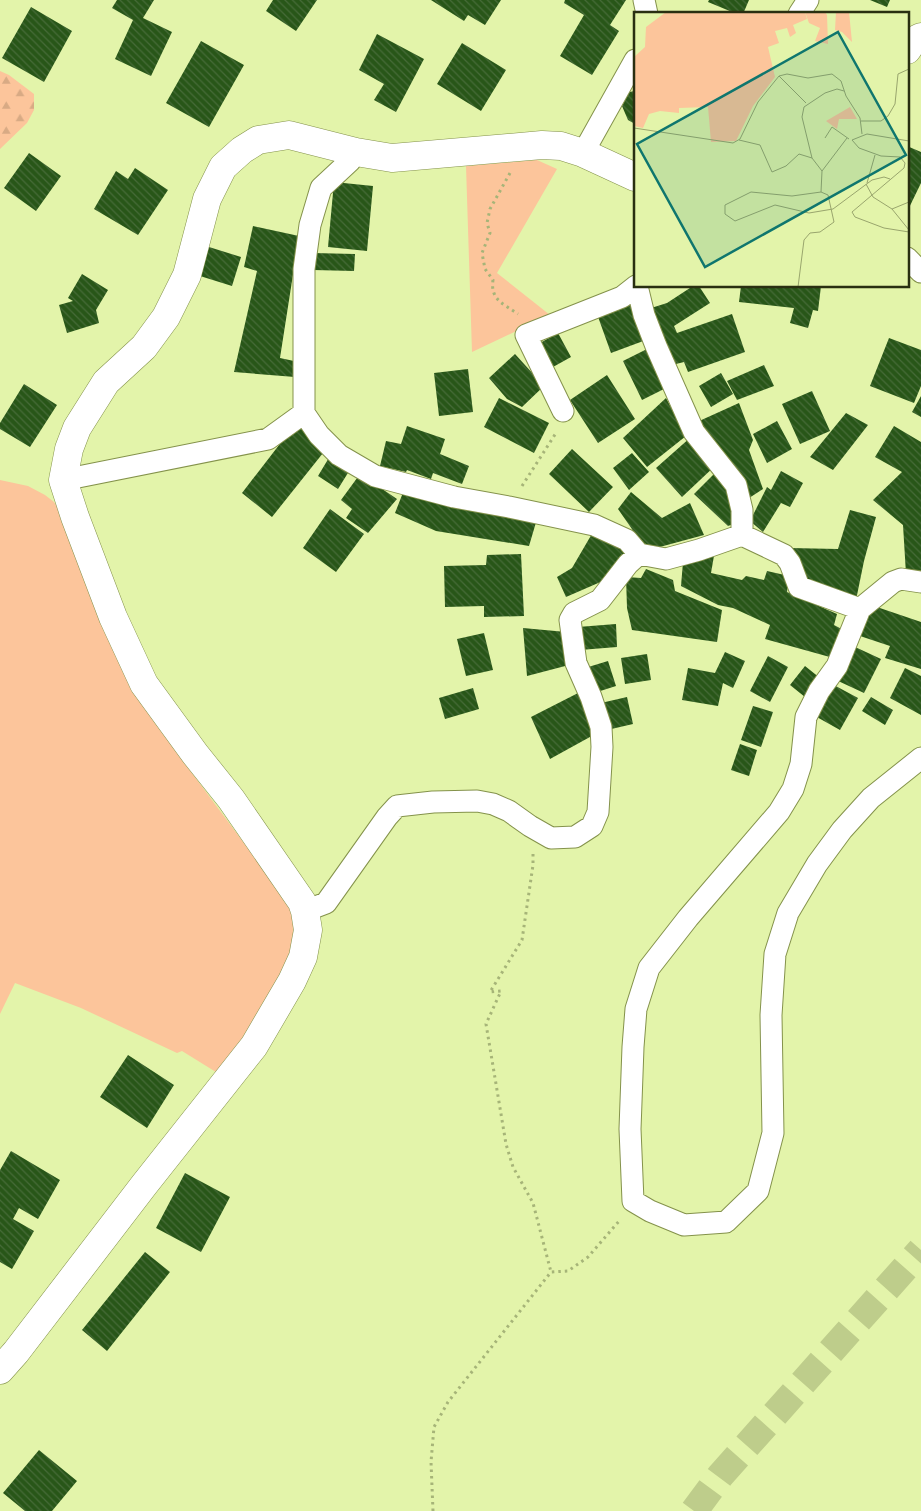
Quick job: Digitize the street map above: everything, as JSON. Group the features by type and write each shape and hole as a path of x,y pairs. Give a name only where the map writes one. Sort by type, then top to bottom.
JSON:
{"street":[{"path":"800,12 808,0"},
{"path":"908,48 913,41 921,37"},
{"path":"583,153 634,62"},
{"path":"0,1370 254,1046 292,981 303,957 308,930 302,902 230,799 144,684 113,617 63,480 69,449 77,428 106,382 144,347 166,318 187,275 207,199 223,167 242,150 258,140 289,135 356,152 392,158 542,145 561,146 583,153 634,177"},
{"path":"356,152 350,161 321,188 310,224 304,269 304,413 319,435 339,455 375,476 454,497 594,526 627,540 639,554 666,559 699,550 742,534 784,555 790,563 799,587 860,609"},
{"path":"908,259 921,272"},
{"path":"563,410 526,335 622,297 634,288"},
{"path":"637,288 644,315 656,346 694,432 736,485 742,510 742,534"},
{"path":"63,480 268,439 304,413"},
{"path":"305,911 326,903 387,817 397,806 433,802 476,801 493,804 509,811 551,838 575,837 592,826 598,812 602,747 601,726 576,663 570,620 574,613 600,600 628,564 639,554"},
{"path":"921,582 901,579 893,582 860,609 837,666 819,691 806,717 801,764 793,789 779,812 694,911 650,968 636,1009 630,1129 634,1201 650,1212 684,1225 726,1222 758,1191 772,1133 771,1015 774,954 788,913 816,864 842,830 871,798 921,758"}],"path":[{"path":"512,171 490,209 487,223 490,233 482,253 485,269 492,280 491,290 496,299 526,320 536,330"},
{"path":"509,507 556,434 563,410"},
{"path":"530,826 534,865 522,940 490,992 502,991 486,1024 506,1144 513,1168 533,1203 551,1272"},
{"path":"434,1511 431,1462 434,1427 448,1402 551,1272 568,1271 588,1257 624,1216 634,1201"}],"green space":[{"path":"0,71 9,75 34,94 34,110 27,123 0,149"},
{"path":"537,160 557,169 497,273 550,315 472,352 466,166"},
{"path":"0,480 28,486 54,502 66,521 106,631 154,722 290,905 298,931 288,966 224,1077 182,1051 177,1053 81,1008 15,983 0,1014"}],"building":[{"path":"117,0 154,0 143,18 172,32 151,76 115,59 133,20 112,8"},
{"path":"273,0 317,0 296,31 266,11"},
{"path":"431,0 501,0 485,25 468,15 464,21"},
{"path":"565,0 626,0 610,25 619,31 592,75 560,56 584,15 564,3"},
{"path":"709,0 749,0 744,12 732,12 708,2"},
{"path":"870,0 890,0 887,7"},
{"path":"31,7 72,31 44,82 2,58"},
{"path":"377,34 424,59 396,112 374,100 384,84 359,70"},
{"path":"201,41 244,65 209,127 166,103"},
{"path":"462,43 506,70 481,111 437,84"},
{"path":"634,91 634,123 628,120 622,106 629,92"},
{"path":"908,146 921,152 921,183 908,210"},
{"path":"29,153 61,176 36,211 4,188"},
{"path":"135,168 168,190 138,235 94,209 116,171 128,179"},
{"path":"334,182 373,186 367,251 328,247"},
{"path":"253,226 299,236 280,358 294,361 295,377 234,372 257,271 244,267"},
{"path":"209,247 241,257 232,286 200,276"},
{"path":"313,253 355,254 354,271 313,270"},
{"path":"82,274 108,290 96,310 99,323 67,333 59,305 73,301 68,298"},
{"path":"690,288 700,288 710,303 674,326 677,333 732,314 745,352 688,372 684,362 672,365 648,309 667,303"},
{"path":"741,288 821,288 818,311 813,310 808,328 790,323 794,308 739,302"},
{"path":"631,301 646,340 611,353 597,314"},
{"path":"558,333 571,357 553,367 540,343"},
{"path":"889,338 921,350 921,386 914,403 870,386"},
{"path":"649,348 668,387 642,400 623,361"},
{"path":"515,354 544,386 522,407 507,399 489,378"},
{"path":"764,365 774,386 737,400 727,381"},
{"path":"468,369 473,412 439,416 434,373"},
{"path":"721,373 733,394 711,407 699,386"},
{"path":"607,375 635,419 598,443 570,400"},
{"path":"24,384 57,405 30,447 0,429 0,423"},
{"path":"812,391 830,431 800,444 782,404"},
{"path":"921,396 921,417 912,412"},
{"path":"499,398 549,423 534,453 484,427"},
{"path":"666,398 686,436 647,467 623,438"},
{"path":"739,403 753,440 749,450 763,489 746,500 697,422"},
{"path":"846,413 868,425 833,470 810,457"},
{"path":"777,421 792,449 767,463 753,434"},
{"path":"296,423 327,448 272,517 242,493"},
{"path":"407,426 445,439 440,454 469,466 462,484 433,473 431,479 407,470 406,472 380,466 386,441 401,444"},
{"path":"894,426 921,442 921,573 906,574 903,525 873,500 902,472 875,457"},
{"path":"691,437 716,465 682,497 656,468"},
{"path":"572,449 613,487 589,512 549,474"},
{"path":"632,453 649,472 629,490 613,468"},
{"path":"330,456 351,468 338,489 318,476"},
{"path":"718,470 735,493 739,522 728,526 694,494"},
{"path":"781,471 803,483 790,507 781,503 763,532 750,521 767,487 771,490"},
{"path":"360,474 397,499 368,533 346,518 352,509 341,500"},
{"path":"404,490 537,519 529,546 436,531 395,513"},
{"path":"631,492 662,518 690,503 704,535 656,548 641,542 618,509"},
{"path":"330,509 364,534 336,572 303,548"},
{"path":"850,510 876,517 856,600 808,588 790,548 838,549"},
{"path":"593,532 627,548 612,577 566,597 557,577 572,568"},
{"path":"715,550 711,573 742,580 746,576 764,580 767,571 789,576 787,592 837,614 834,625 849,633 837,659 765,639 770,625 733,608 718,605 681,586 683,562"},
{"path":"521,554 524,616 484,617 484,606 445,607 444,566 486,565 487,555"},
{"path":"646,569 673,580 675,591 722,610 717,642 632,630 627,608 626,577 641,578"},
{"path":"871,605 921,622 921,669 885,658 890,646 860,636"},
{"path":"616,624 617,647 580,650 578,627"},
{"path":"523,628 566,632 569,665 527,676"},
{"path":"484,633 493,670 466,676 457,639"},
{"path":"853,646 881,659 864,693 836,680"},
{"path":"725,652 745,661 733,688 723,683 718,706 682,700 688,668 715,673"},
{"path":"647,654 651,680 625,684 621,658"},
{"path":"768,656 788,667 770,702 750,691"},
{"path":"608,661 616,686 594,693 585,668"},
{"path":"805,666 820,678 805,697 790,685"},
{"path":"905,668 921,676 921,715 890,698"},
{"path":"832,684 858,698 840,730 815,716"},
{"path":"473,688 479,709 445,719 439,698"},
{"path":"582,691 599,732 550,759 531,717"},
{"path":"627,697 633,724 607,730 601,703"},
{"path":"871,697 893,710 885,725 862,711"},
{"path":"753,706 773,712 761,747 741,740"},
{"path":"740,744 757,750 749,776 731,770"},
{"path":"128,1055 174,1085 147,1128 100,1097"},
{"path":"11,1151 60,1180 38,1219 19,1208 13,1219 34,1231 12,1269 0,1262 0,1170"},
{"path":"185,1173 230,1197 201,1252 156,1228"},
{"path":"145,1252 170,1272 107,1351 82,1330"},
{"path":"39,1450 77,1481 52,1511 25,1511 3,1493"}],"tunnel":[{"path":"694,1511 720,1476 921,1250"}]}
